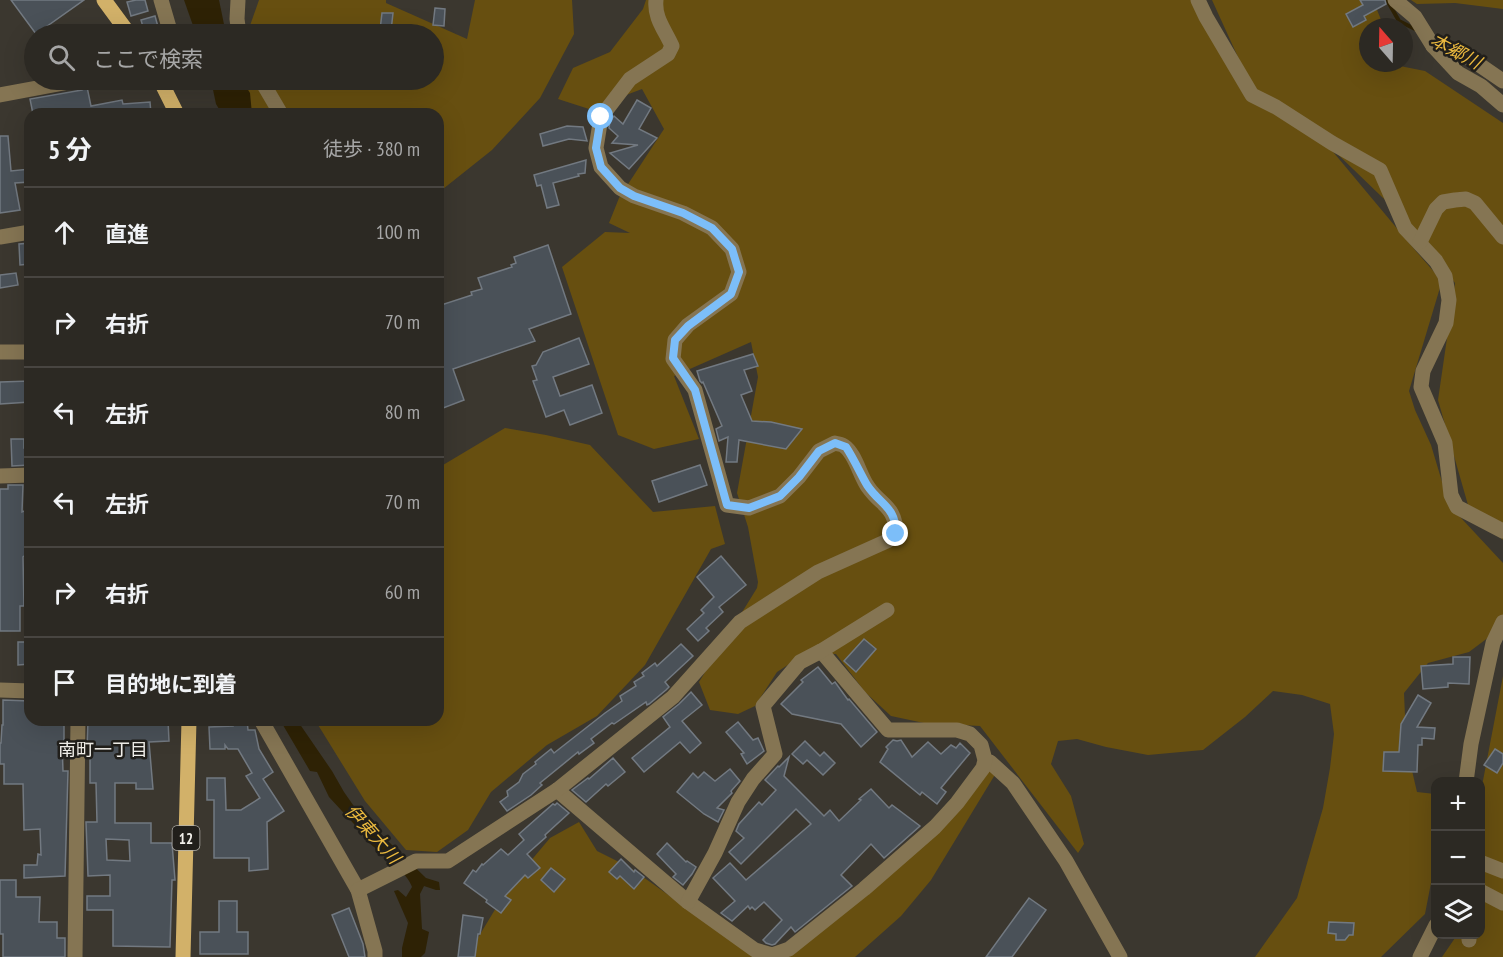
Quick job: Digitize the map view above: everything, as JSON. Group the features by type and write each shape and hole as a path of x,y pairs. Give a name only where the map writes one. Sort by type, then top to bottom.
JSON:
{"main road":[{"path":"104,0 122,24"},
{"path":"165,90 174,108"},
{"name":"12","path":"183,957 189,726"}],"street":[{"path":"161,0 168,24"},
{"path":"238,0 238,24"},
{"path":"364,886 416,861 448,861 556,790 673,697 740,622 818,572 887,541 896,534 896,522 888,507 868,487 846,447 835,443 819,451 799,477 780,496 749,508 727,505 695,390 673,358 675,340 688,326 731,294 739,272 732,249 712,228 683,213 634,196 620,188 601,167 596,148 601,117 630,79 668,54 672,46 658,22 656,0"},
{"path":"1198,0 1252,95 1380,170 1405,228 1436,261 1445,276 1449,300 1446,323 1424,371 1421,387 1444,443 1451,495 1457,507 1503,531"},
{"path":"1395,0 1415,17 1433,46 1458,73 1481,86 1503,105"},
{"path":"1433,46 1465,55 1503,81"},
{"path":"0,95 27,90"},
{"path":"267,90 277,108"},
{"path":"1420,242 1436,209 1443,202 1455,200 1475,203 1503,237"},
{"path":"0,237 24,233"},
{"path":"0,352 24,352"},
{"path":"0,476 24,475"},
{"path":"688,902 715,853 738,801 753,779 775,754 763,706 800,662 887,610"},
{"path":"1467,777 1471,744 1492,643 1503,622"},
{"path":"556,790 688,902 755,950 772,955 789,949 864,889 935,827 957,803 983,768 985,760 981,745 970,734 957,730 888,730 821,651"},
{"path":"0,690 24,691"},
{"path":"75,957 78,726"},
{"path":"265,726 364,886 375,957"},
{"path":"990,762 1013,783 1059,851 1120,957"},
{"path":"1485,864 1503,871"},
{"path":"1485,894 1503,903"},
{"path":"1420,957 1431,935"}],"shaded area":[{"path":"259,0 386,0 386,3 433,24 251,24"},
{"path":"475,0 572,0 574,34 540,98 492,150 444,188 444,108 241,108 238,90 444,90 444,29 467,39"},
{"path":"646,0 1195,0 1253,90 1212,0 1373,0 1380,18 1359,18 1359,72 1413,72 1413,69 1425,71 1503,123 1503,540 1468,505 1438,400 1455,283 1411,225 1324,141 1442,281 1409,391 1431,445 1449,505 1503,563 1503,615 1497,631 1469,652 1428,663 1404,693 1404,736 1417,792 1431,794 1431,883 1425,914 1381,957 1255,957 1297,898 1323,808 1330,768 1334,734 1330,704 1302,695 1273,691 1245,717 1203,750 1148,755 1077,739 1058,741 1051,764 1071,796 1084,844 1078,853 980,726 924,723 891,716 865,692 836,654 806,653 777,672 755,706 738,714 710,710 699,682 757,588 758,582 748,527 737,493 758,377 751,342 674,376 699,439 654,449 618,435 562,267 605,232 630,233 609,223 619,198 664,129 642,89 589,109 558,99 573,68 610,52 643,9"},
{"path":"1411,0 1503,0 1503,9 1455,3 1417,4"},
{"path":"505,428 590,445 653,512 715,506 725,544 711,549 645,665 597,716 547,745 491,792 468,830 437,852 406,850 365,801 319,726 444,726 444,464"},
{"path":"1503,676 1503,957 1442,957 1454,939 1485,939 1484,777"},
{"path":"987,770 996,773 931,880 901,916 855,957 784,957"},
{"path":"579,822 597,851 629,867 759,957 470,957 476,941 508,888 550,838"}],"water":[{"path":"184,0 219,0 224,24 192,24"},
{"path":"213,90 248,90 250,93 251,108 218,108"},
{"name":"伊東大川","path":"284,726 301,726 358,812 426,878 439,882 440,890 424,886 420,894 422,929 429,932 425,953 421,957 402,957 408,923 394,891 398,890 406,897 412,887 410,883 387,857 367,840 329,797 317,772 310,771"}],"building":[{"path":"11,0 84,0 50,24 29,24"},
{"path":"145,0 148,11 131,16 127,2"},
{"path":"1360,0 1385,0 1386,4 1364,16 1365,18 1359,18 1359,24 1353,27 1346,14 1363,5"},
{"path":"435,8 445,9 444,26 444,24 433,24"},
{"path":"382,13 393,13 392,24 381,24"},
{"path":"155,16 157,24 142,24 141,20"},
{"path":"88,90 91,106 122,100 123,104 150,102 150,108 32,108 30,99"},
{"path":"637,100 651,108 639,129 657,138 629,169 610,153 638,145 612,143 618,136 609,128 614,116 623,124"},
{"path":"567,126 583,127 587,141 569,139 543,146 540,134"},
{"path":"0,136 8,136 11,171 24,170 24,182 15,183 20,210 0,213"},
{"path":"586,160 585,173 553,183 559,205 547,208 541,185 537,186 534,175"},
{"path":"19,244 24,244 24,265 20,265"},
{"path":"548,245 571,314 529,329 535,341 453,369 464,400 444,408 444,304 472,295 471,292 482,289 478,278 512,267 511,265 516,263 514,257"},
{"path":"16,273 18,285 0,288 0,275"},
{"path":"579,338 589,364 553,377 560,396 592,385 602,413 570,425 564,410 546,417 533,381 537,380 532,366 536,365 543,352"},
{"path":"753,354 758,366 744,370 752,391 741,395 752,421 771,422 802,429 786,449 739,440 737,462 726,462 728,437 719,441 716,429 722,426 697,371"},
{"path":"24,381 24,402 0,404 0,382"},
{"path":"11,439 24,439 24,465 12,466"},
{"path":"700,465 707,485 659,502 652,481"},
{"path":"8,485 23,485 24,606 20,606 20,631 0,631 0,489 8,489"},
{"path":"721,556 746,585 719,607 723,612 706,628 709,631 698,641 687,629 704,613 701,610 714,597 697,577"},
{"path":"864,639 876,649 856,672 844,661"},
{"path":"18,642 24,642 24,664 18,665"},
{"path":"681,644 693,656 665,682 669,687 666,690 649,704 647,705 646,702 614,724 612,723 591,739 594,743 579,754 578,752 540,783 542,785 531,795 507,811 500,802 508,796 507,791 519,782 523,774 536,764 535,762 551,749 554,753 622,701 620,696 636,686 634,682 644,676 642,673 655,663 657,666"},
{"path":"1453,657 1470,657 1469,684 1448,683 1448,687 1423,689 1421,666 1453,664"},
{"path":"818,667 832,684 835,682 877,732 861,747 841,724 792,714 781,704 803,682 801,680"},
{"path":"691,692 702,705 682,721 701,743 690,753 680,742 644,772 632,758 670,727 663,717"},
{"path":"1418,695 1431,703 1417,727 1435,728 1434,739 1422,738 1422,745 1418,745 1417,772 1383,771 1384,752 1399,752 1401,724"},
{"path":"3,700 24,701 24,726 64,726 63,771 68,771 65,876 24,878 24,865 37,865 38,854 41,855 40,829 24,830 23,784 4,784 4,764 0,764"},
{"path":"738,722 753,740 758,738 764,751 747,764 741,754 744,753 726,732"},
{"path":"88,726 168,726 169,741 149,742 153,789 136,789 136,783 115,783 115,823 151,823 151,843 172,843 175,880 172,880 170,947 113,946 113,910 87,910 87,896 110,896 110,875 88,876 86,822 97,822 96,783 90,783 90,749 87,749","holes":["106,839 129,840 130,861 107,860"]},
{"path":"248,726 248,730 255,730 259,749 273,772 263,779 284,811 267,822 268,869 249,871 249,858 214,858 214,800 207,800 207,778 225,778 226,810 241,810 260,798 246,776 252,773 238,749 228,749 225,745 225,749 210,749 209,727"},
{"path":"893,740 901,740 912,757 928,742 941,754 951,745 956,748 960,743 970,753 941,788 946,792 937,804 922,792 920,795 880,762 888,749 886,747"},
{"path":"805,741 820,756 824,752 835,763 823,775 807,760 803,764 792,754"},
{"path":"1495,749 1503,754 1503,763 1497,773 1484,765"},
{"path":"789,757 784,776 824,816 830,810 839,821 871,789 889,808 892,805 920,826 884,858 871,844 841,875 852,886 795,932 791,927 772,945 763,940 782,920 764,902 755,910 748,906 732,921 721,913 735,901 713,878 730,863 746,880 811,824 796,809 741,864 729,852 744,838 736,831 739,824 759,802 762,805 776,790 765,780"},
{"path":"613,758 625,772 608,786 606,784 586,802 572,790 589,779"},
{"path":"730,769 740,781 717,808 724,810 718,822 704,814 677,792 693,773 698,778 704,772 715,781"},
{"path":"557,803 569,813 527,854 540,868 528,878 525,875 505,896 511,900 501,913 464,883 473,870 476,872 482,864 501,849 508,855 524,840 519,834"},
{"path":"667,843 686,862 696,867 683,885 673,877 676,874 657,854"},
{"path":"621,859 634,872 635,870 644,877 634,889 620,876 617,879 609,872"},
{"path":"551,868 565,879 554,892 541,880"},
{"path":"0,880 16,880 16,897 40,897 39,922 57,922 57,938 65,938 65,957 3,957 3,934 0,934"},
{"path":"1029,898 1046,910 1012,957 986,957"},
{"path":"219,901 237,901 237,932 248,932 248,954 200,954 200,932 219,932"},
{"path":"349,908 363,944 365,957 349,957 332,915"},
{"path":"463,915 483,918 475,957 458,957"},
{"path":"1329,922 1354,923 1353,935 1349,935 1345,940 1336,940 1336,934 1328,933"}],"waterway":[{"name":"本郷川","path":"1387,0 1399,21 1415,29"}],"district":[{"name":"南町一丁目","path":"103,749"}],"route":[{"path":"601,117 596,148 601,167 620,188 634,196 683,213 712,228 732,249 739,272 731,294 688,326 675,340 673,358 695,390 727,505 749,508 780,496 799,477 819,451 835,443 846,447 868,487 888,507 896,522 896,534"}]}
